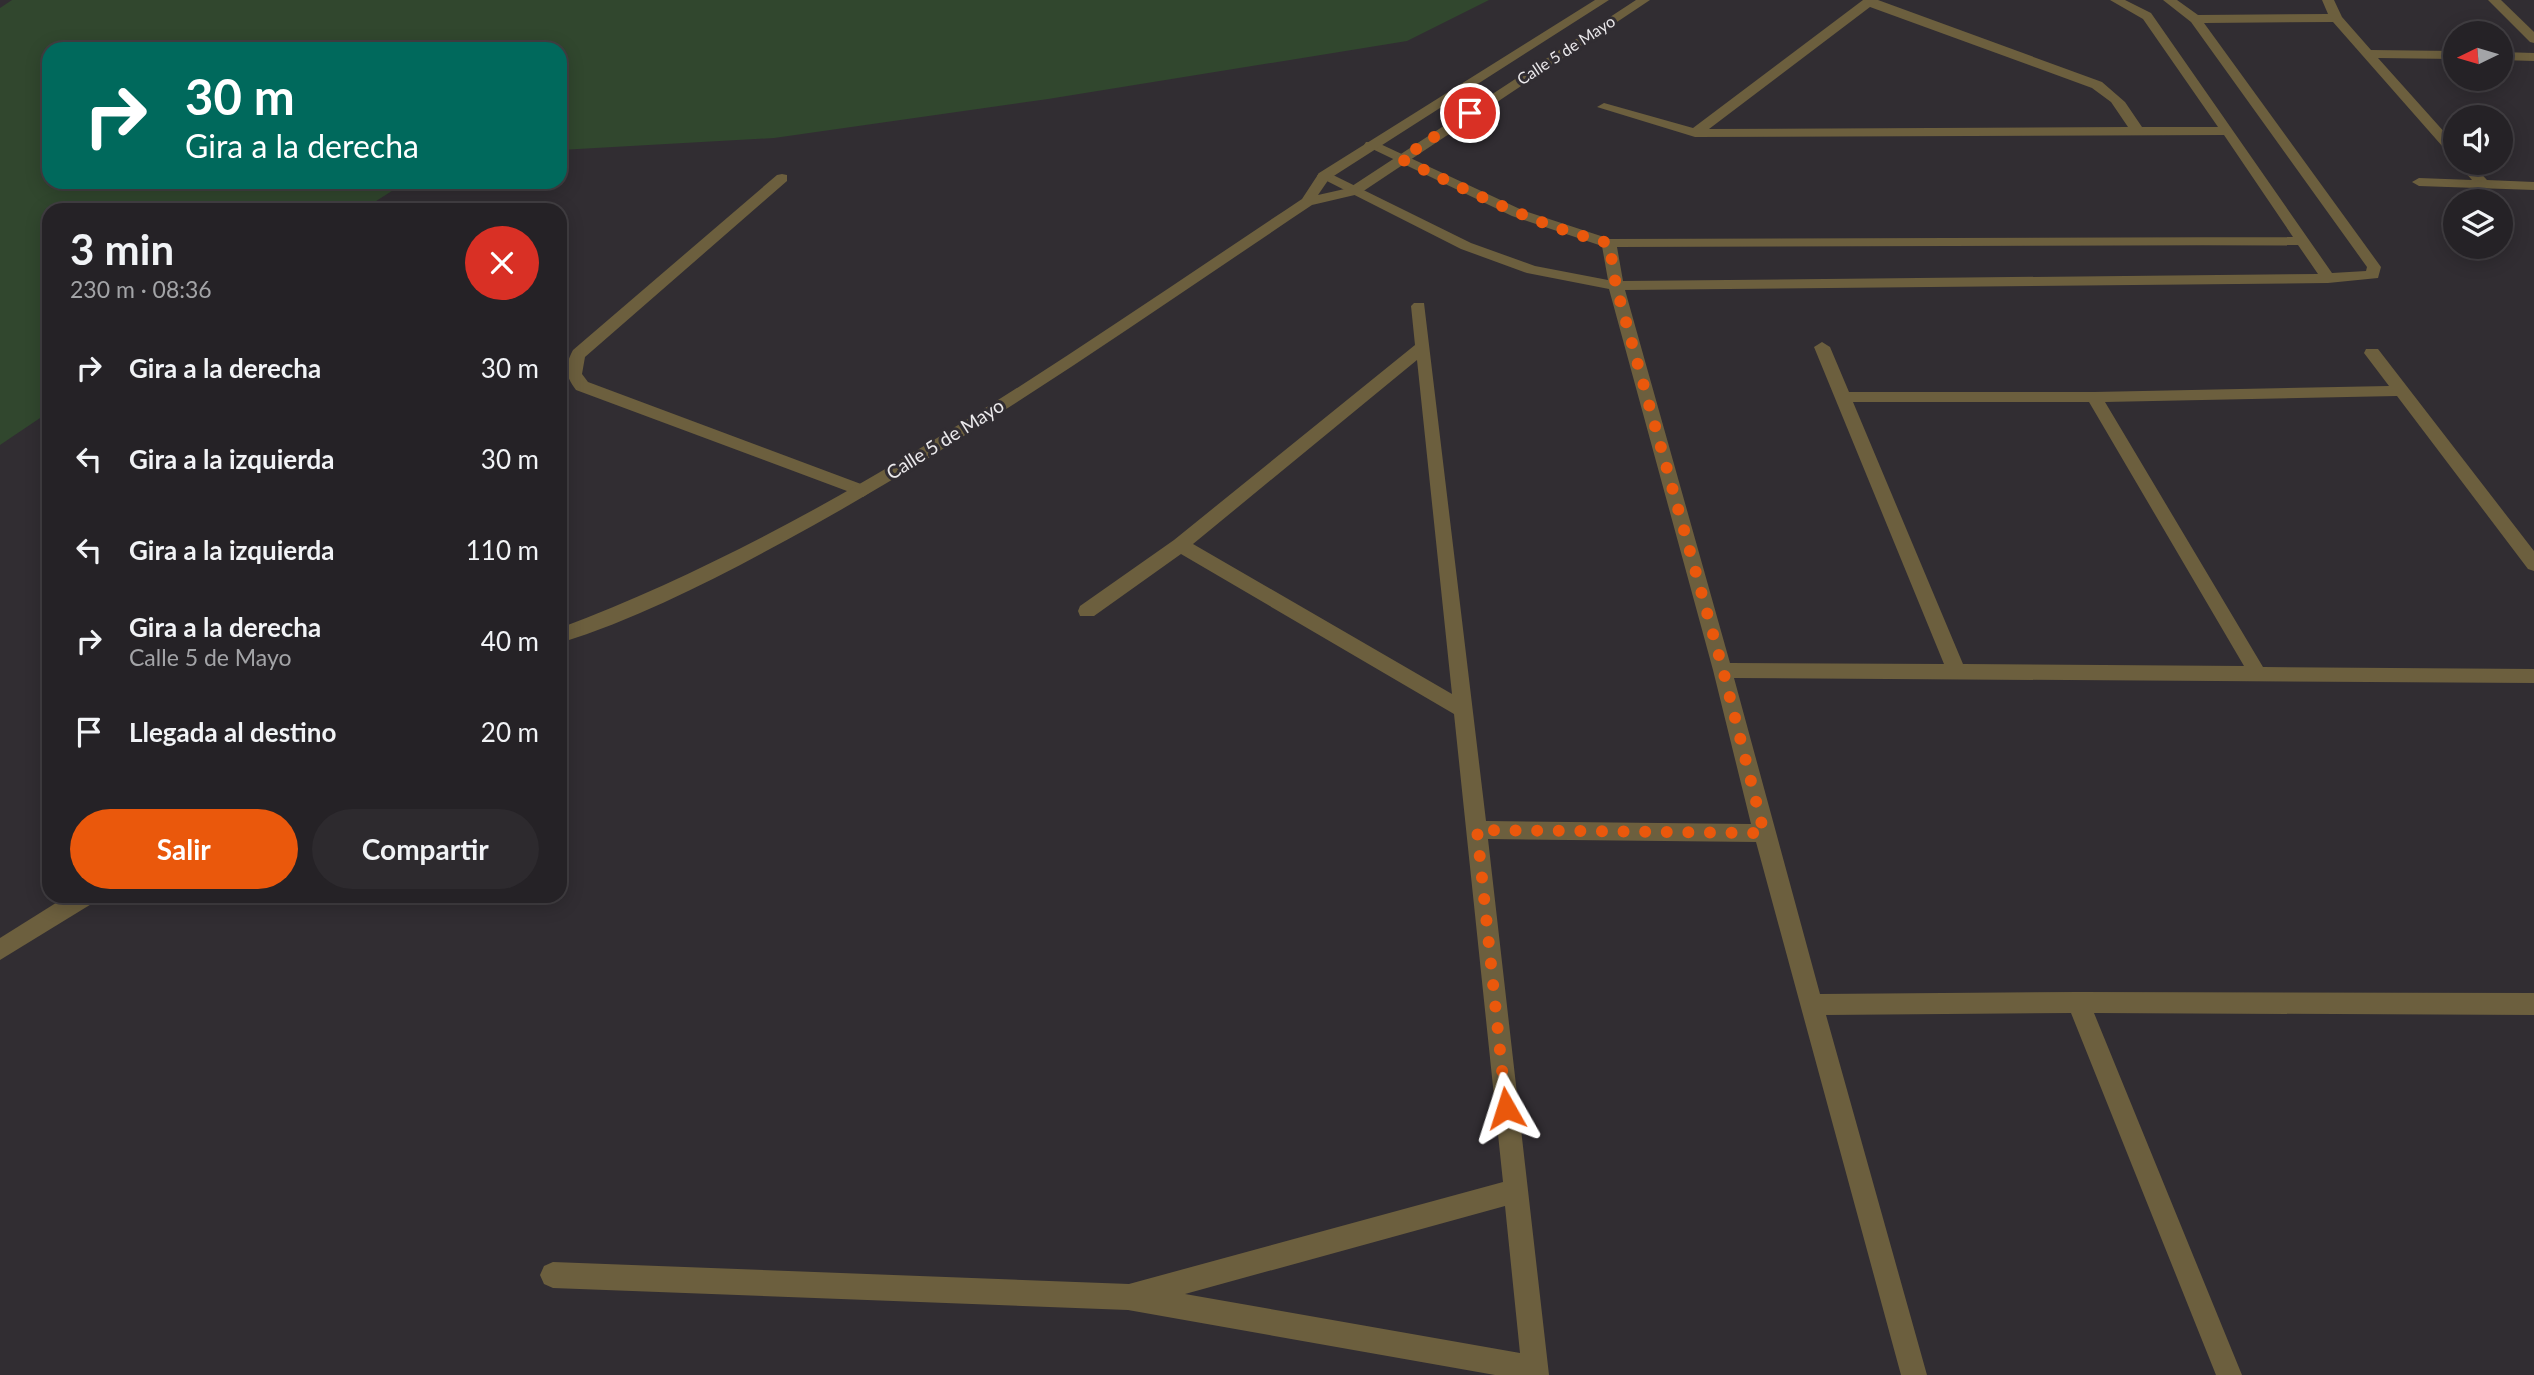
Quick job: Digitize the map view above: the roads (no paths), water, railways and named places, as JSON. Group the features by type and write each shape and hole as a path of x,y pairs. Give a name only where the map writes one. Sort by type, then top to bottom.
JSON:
{"street":[{"name":"Calle 5 de Mayo","path":"1307,202 1324,176 1603,0"},
{"name":"Calle 5 de Mayo","path":"567,633 677,589 863,491 1006,402 1307,202 1354,191 1644,0"},
{"path":"2116,0 2147,16 2328,278"},
{"path":"1324,176 1466,246 1532,270 1616,286 2328,278 2365,276 2375,272 2196,19 2169,0"},
{"path":"2329,0 2336,18 2443,138"},
{"path":"2494,0 2534,39"},
{"path":"1695,133 1870,1 2096,85 2112,94 2124,106 2137,131"},
{"path":"2196,19 2336,18"},
{"path":"2370,54 2443,55"},
{"path":"2513,56 2534,57"},
{"path":"1604,107 1695,133 2226,131"},
{"path":"1371,145 1529,218 1561,231 1609,243 2303,241"},
{"path":"2475,175 2483,184"},
{"path":"782,178 579,354 572,366 573,375 582,386 863,491"},
{"path":"2419,182 2534,186"},
{"path":"1609,243 1616,286 1914,1375"},
{"path":"553,1275 1128,1297 1536,1372 1419,306"},
{"path":"1087,611 1180,545 1423,347"},
{"path":"1822,347 1956,670"},
{"path":"2372,353 2534,564"},
{"path":"1843,397 2094,397 2400,391"},
{"path":"2094,397 2258,674"},
{"path":"1180,545 1463,710"},
{"path":"1723,670 2534,676"},
{"path":"1477,830 1764,833"},
{"path":"0,950 74,903"},
{"path":"1813,1006 2078,1002 2534,1004"},
{"path":"2078,1002 2229,1375"},
{"path":"1128,1297 1515,1191"}]}
